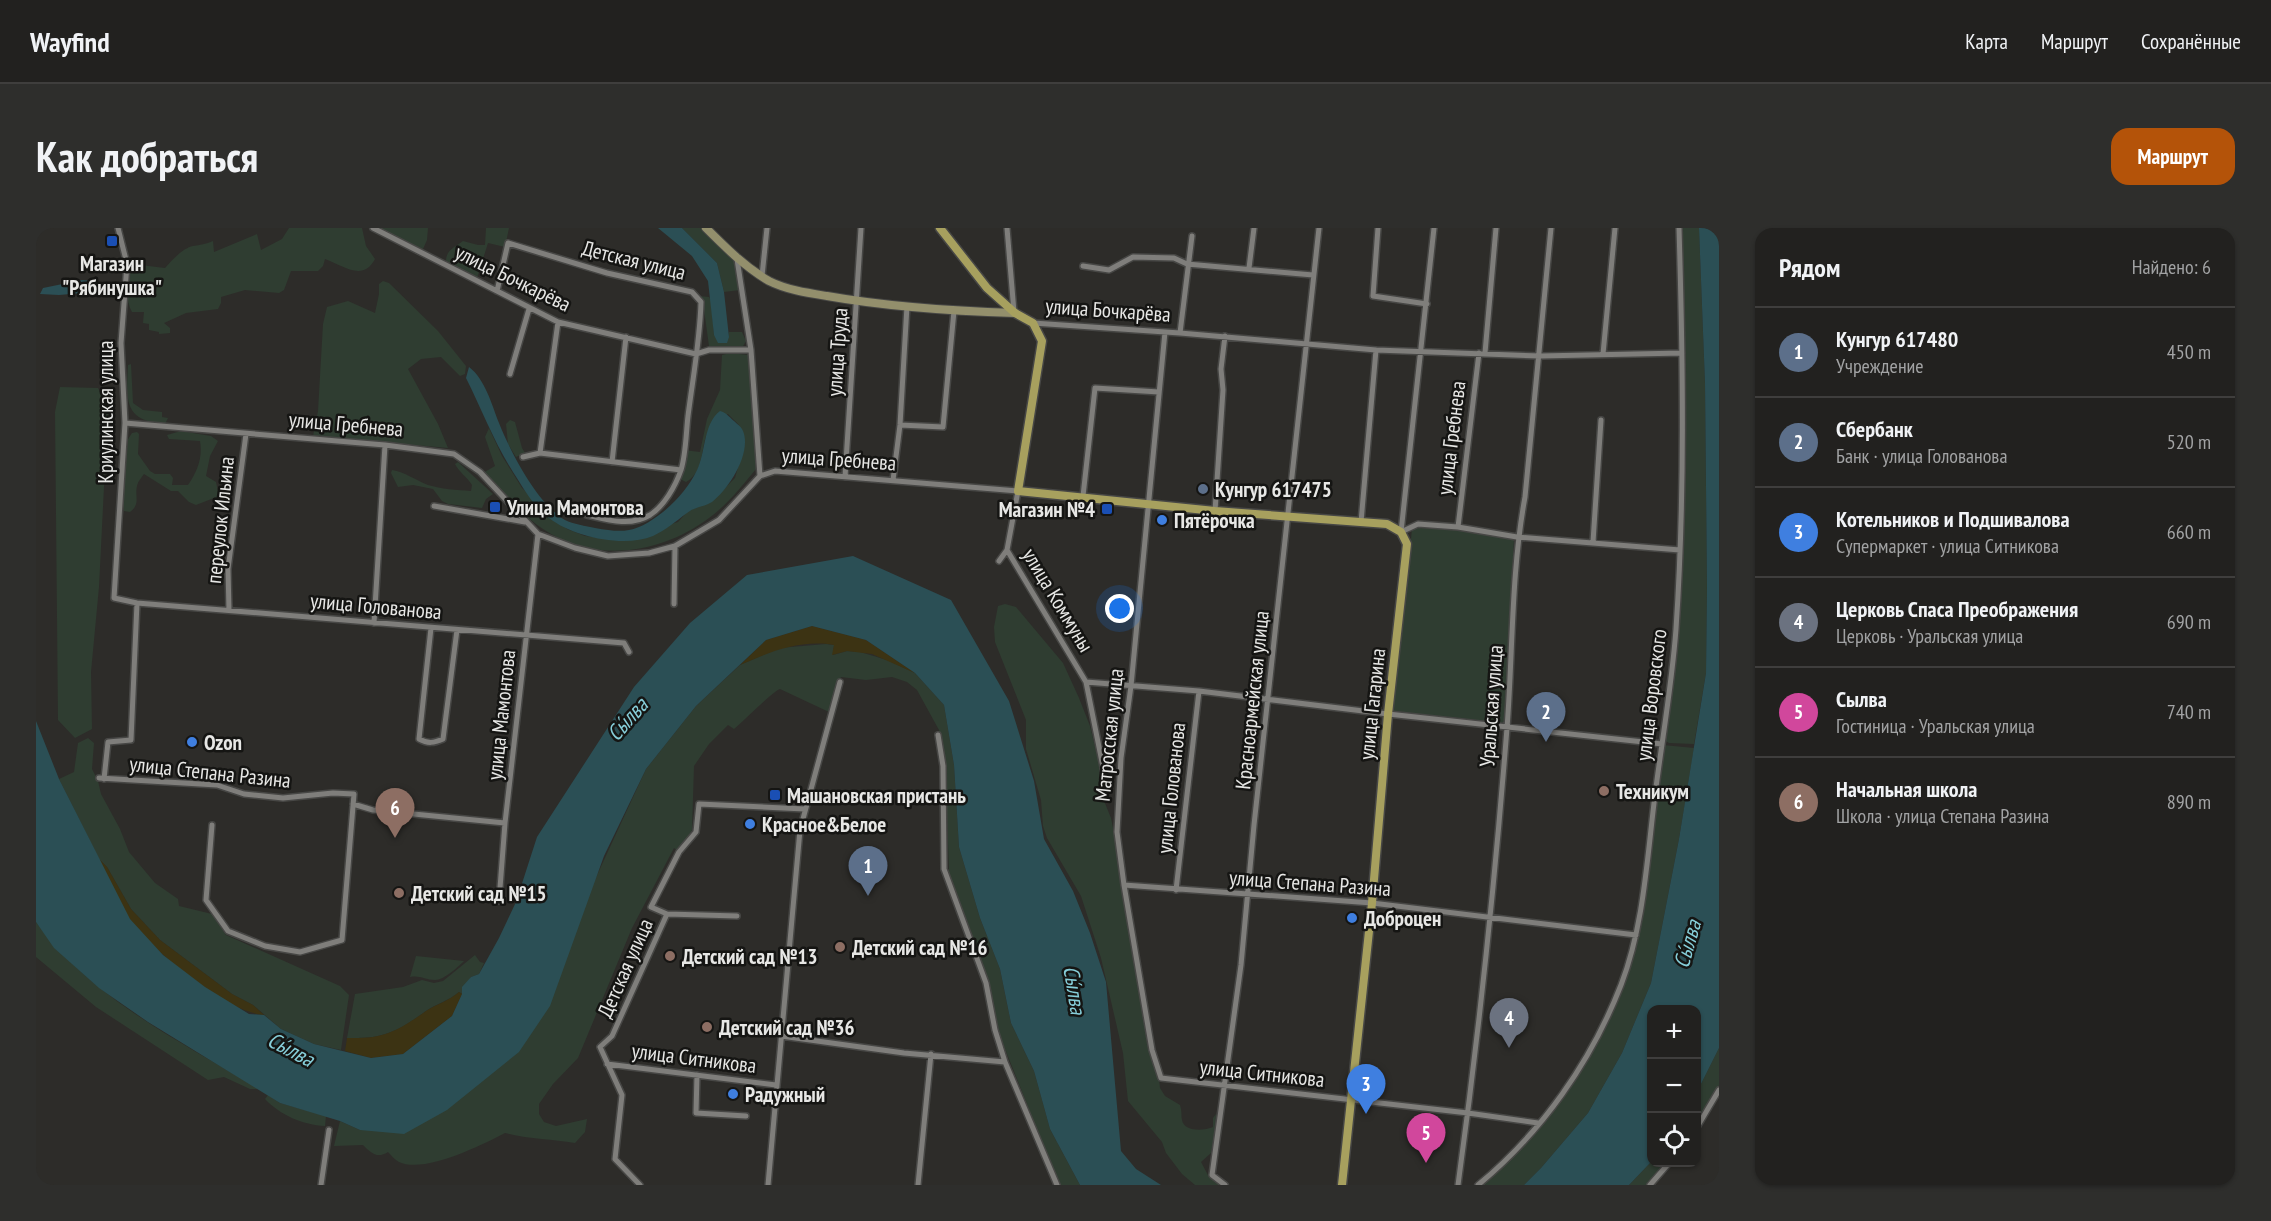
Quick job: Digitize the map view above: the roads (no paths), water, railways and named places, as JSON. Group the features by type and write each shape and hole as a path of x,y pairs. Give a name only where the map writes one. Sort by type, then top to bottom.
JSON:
{"main road":[{"path":"940,228 987,288 1015,313"},
{"name":"улица Бочкарёва","path":"1015,313 1033,323"},
{"name":"улица Коммуны","path":"1018,491 1042,341 1033,323"},
{"name":"улица Гребнева","path":"1018,491 1215,511 1387,524 1401,532"},
{"name":"улица Гагарина","path":"1342,1185 1407,544 1401,532"}],"street":[{"name":"Криулинская улица","path":"114,598 125,423 121,343 127,264 118,228"},
{"name":"улица Бочкарёва","path":"373,228 558,322 696,354 709,350 751,350"},
{"name":"улица Бочкарёва","path":"706,228 737,259 762,276 797,291 856,301 954,311 1015,313"},
{"path":"762,276 767,228"},
{"name":"улица Труда","path":"845,477 861,228"},
{"path":"1007,228 1015,313"},
{"path":"1249,268 1254,228"},
{"name":"Красноармейская улица","path":"1225,1185 1212,1175 1249,895 1254,825 1319,228"},
{"path":"1378,228 1373,297 1427,304"},
{"name":"улица Гагарина","path":"1401,532 1434,228"},
{"path":"1482,353 1496,228"},
{"name":"Уральская улица","path":"1458,1185 1490,918 1507,726 1517,537 1525,497 1551,228"},
{"path":"1604,354 1615,228"},
{"name":"улица Воровского","path":"1478,1185 1502,1165 1567,1090 1589,1056 1621,984 1636,935 1676,632 1680,550 1682,353 1679,228"},
{"path":"1180,333 1192,236"},
{"name":"Детская улица","path":"497,291 508,243 607,273 692,292 701,302 700,334 681,470"},
{"path":"1083,266 1109,270 1133,257 1174,258 1187,264 1313,275"},
{"path":"737,259 751,350 760,476"},
{"path":"893,480 900,425 907,306"},
{"path":"510,374 530,309"},
{"path":"900,425 943,427 954,311"},
{"path":"540,453 558,322"},
{"name":"улица Бочкарёва","path":"1033,323 1224,336 1376,350 1540,356 1682,353"},
{"name":"Матросская улица","path":"1161,1078 1152,1050 1117,832 1121,758 1131,686 1165,332"},
{"path":"1215,511 1224,336"},
{"path":"612,462 626,338"},
{"path":"1361,522 1376,350"},
{"name":"улица Гребнева","path":"1458,527 1482,353"},
{"path":"1083,496 1095,388 1159,392"},
{"path":"1593,542 1601,420"},
{"name":"улица Гребнева","path":"125,423 385,445 454,454 480,472 538,534 574,548 608,556 649,553 675,546 719,520 760,476 775,471 1018,491"},
{"name":"переулок Ильина","path":"229,610 228,569 246,434"},
{"path":"374,623 385,445"},
{"path":"523,457 540,453 681,470 667,498 651,514 634,522 614,522 587,515"},
{"name":"улица Коммуны","path":"1018,491 1007,550 1086,682 1105,788"},
{"path":"434,506 527,523"},
{"name":"улица Гребнева","path":"1401,532 1418,524 1458,527 1517,537 1680,550"},
{"name":"улица Мамонтова","path":"499,901 505,823 538,534"},
{"path":"674,604 675,546"},
{"path":"999,561 1007,550"},
{"name":"улица Голованова","path":"114,598 137,603 624,643 629,652"},
{"name":"улица Степана Разина","path":"137,603 131,740 108,741 101,778 216,785 244,794 283,798 333,793 354,794 353,804"},
{"path":"430,628 419,739 433,743 443,739 457,630"},
{"path":"768,1185 800,830 840,681"},
{"path":"1086,682 1199,691 1662,744"},
{"name":"улица Голованова","path":"1176,890 1199,691"},
{"path":"938,735 943,766 944,869 986,983 995,1030 1005,1062 1057,1185"},
{"path":"212,825 206,900 228,931 266,946 300,952 342,940 353,804 373,810 505,823"},
{"name":"Детская улица","path":"640,1185 615,1159 622,1095 600,1047 612,1036 667,914 651,907 679,852 696,832 699,804 805,809"},
{"name":"улица Степана Разина","path":"1124,885 1372,903 1636,935"},
{"path":"667,914 737,916"},
{"name":"улица Ситникова","path":"781,1036 1005,1062"},
{"path":"918,1185 931,1054"},
{"name":"улица Ситникова","path":"607,1065 776,1086"},
{"path":"697,1075 696,1113 746,1116"},
{"name":"улица Ситникова","path":"1161,1078 1538,1123"},
{"path":"1701,1121 1719,1090"},
{"path":"321,1185 329,1130"},
{"path":"1650,1185 1666,1167"}],"water":[{"path":"658,228 682,228 717,263 724,292 729,337 727,343 718,343 714,335 708,281 692,256"},
{"name":"Сы́лва","path":"1699,228 1719,228 1719,1048 1701,1084 1701,1005 1647,1005 1647,1166 1629,1185 1524,1185 1588,1113 1622,1053 1651,983 1679,839 1706,673 1705,383"},
{"path":"82,280 95,281 97,287 94,292 40,294 43,288"},
{"path":"469,367 484,385 504,435 535,490 555,513 572,523 621,531 636,528 659,515 681,495 690,483 700,463 710,423 720,411 740,426 743,431 745,440 742,460 732,480 712,502 690,511 653,536 614,541 571,531 559,525 538,508 513,472 466,378"},
{"name":"Сы́лва","path":"853,556 951,600 1009,701 1034,781 1044,839 1073,891 1106,982 1121,1151 1136,1169 1161,1185 1080,1185 1050,1129 1034,1071 1011,1023 1000,969 980,918 959,847 954,765 944,705 915,673 866,640 812,626 766,640 696,706 646,769 604,856 550,1006 519,1052 447,1110 404,1134 360,1130 340,1121 280,1103 148,1022 99,988 54,948 36,922 36,721 59,779 130,919 163,955 205,987 249,1014 264,1015 281,1029 314,1044 371,1058 403,1054 452,1016 462,994 462,987 471,977 479,974 499,938 516,902 537,837 634,687 690,623 747,575"}],"place":[{"name":"Магазин \"Рябинушка\"","path":"112,241"},
{"name":"Кунгур 617475","path":"1203,489"},
{"name":"Улица Мамонтова","path":"495,507"},
{"name":"Магазин №4","path":"1107,509"},
{"name":"Пятёрочка","path":"1162,520"},
{"name":"Ozon","path":"192,742"},
{"name":"Сбербанк","path":"1546,742"},
{"name":"Техникум","path":"1604,791"},
{"name":"Машановская пристань","path":"775,795"},
{"name":"Красное&Белое","path":"750,824"},
{"name":"Начальная школа","path":"395,838"},
{"name":"Детский сад №15","path":"399,893"},
{"name":"Кунгур 617480","path":"868,896"},
{"name":"Доброцен","path":"1352,918"},
{"name":"Детский сад №16","path":"840,947"},
{"name":"Детский сад №13","path":"670,956"},
{"name":"Детский сад №36","path":"707,1027"},
{"name":"Церковь Спаса Преображения","path":"1509,1048"},
{"name":"Радужный","path":"733,1094"},
{"name":"Котельников и Подшивалова","path":"1366,1114"},
{"name":"Сылва","path":"1426,1163"}]}
